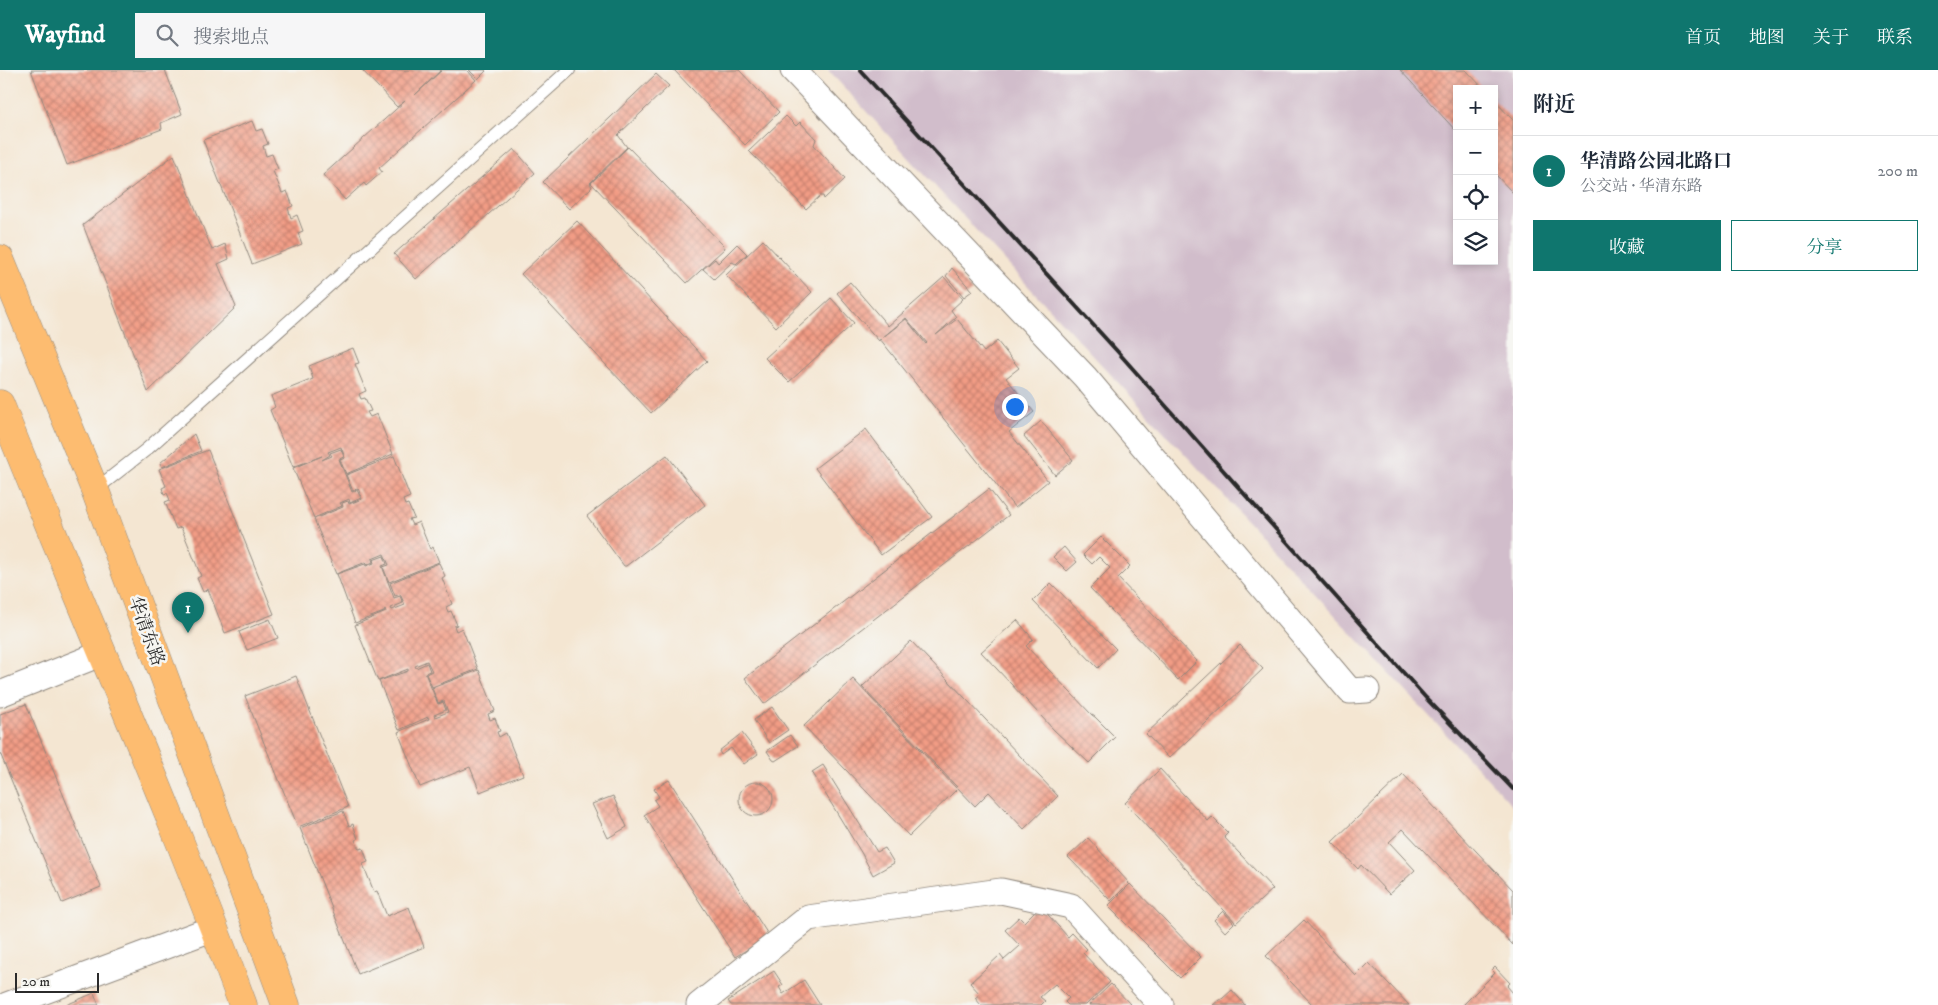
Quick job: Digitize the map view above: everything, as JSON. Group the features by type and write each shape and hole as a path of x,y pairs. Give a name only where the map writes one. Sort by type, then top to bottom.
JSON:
{"main road":[{"name":"华清东路","path":"0,259 96,490 286,1005"},
{"path":"0,404 45,517 103,653 214,928 243,1005"}],"street":[{"path":"793,70 1085,378 1350,691 1368,690"},
{"path":"0,694 103,653"},
{"path":"699,1005 808,918 1001,891 1071,906 1161,1005"},
{"path":"7,1005 214,928"}],"lane":[{"path":"96,490 147,449 569,70"}],"shaded area":[{"path":"828,70 1513,70 1513,806 947,199"}],"building":[{"path":"31,70 165,70 182,114 161,123 162,129 67,165"},
{"path":"362,70 441,70 415,95 442,70 467,70 476,80 379,168 382,172 366,186 364,183 345,200 323,175 405,101 397,107"},
{"path":"469,70 485,70 486,71 478,79"},
{"path":"674,70 739,70 779,112 745,145"},
{"path":"1400,70 1466,70 1480,85 1453,85 1453,128"},
{"path":"656,74 669,86 618,135 627,147 590,183 592,187 569,209 543,182"},
{"path":"1498,104 1513,120 1513,193 1498,177"},
{"path":"786,116 796,126 800,122 816,139 814,145 845,179 824,199 823,196 820,196 806,209 749,151"},
{"path":"252,121 256,131 262,129 268,144 263,146 266,156 272,154 278,169 273,171 282,193 287,191 293,206 288,208 291,218 297,215 303,231 298,233 302,244 252,264 203,140"},
{"path":"628,147 725,248 687,283 591,183"},
{"path":"514,149 535,173 416,279 394,254"},
{"path":"174,155 212,250 225,244 229,259 218,264 236,307 148,392 83,225"},
{"path":"577,221 707,361 651,413 521,274"},
{"path":"763,240 812,292 776,327 726,275"},
{"path":"737,244 747,254 736,264 732,262 714,279 703,269 715,259 718,263"},
{"path":"952,268 972,291 964,297 946,276"},
{"path":"944,277 963,299 951,310 956,317 936,335 957,319 984,352 997,341 1019,368 1006,378 1034,412 1009,432 1048,481 1015,508 880,339 879,341 837,293 850,282 888,326","holes":["906,318 927,343 906,319 882,338"]},
{"path":"831,298 854,323 789,382 765,358"},
{"path":"353,348 359,363 355,364 366,391 359,394 361,399 365,398 371,411 367,412 370,417 377,414 393,454 346,474 340,460 345,458 341,447 328,452 330,455 322,460 332,456 330,453 341,449 344,457 339,459 352,492 357,490 361,498 350,503 349,499 340,503 342,506 314,518 293,468 322,456 293,467 270,410 275,407 271,396 313,379 309,366"},
{"path":"1041,421 1073,460 1055,475 1024,436"},
{"path":"866,429 932,517 881,555 815,468"},
{"path":"194,434 201,451 162,467 160,463"},
{"path":"208,450 274,614 225,633 208,589 203,592 197,578 201,576 181,527 176,529 165,502 170,500 167,493 164,494 162,488 166,486 159,469"},
{"path":"667,455 705,505 624,566 587,516"},
{"path":"394,456 410,497 403,500 405,505 408,504 414,518 409,519 412,525 419,522 430,549 433,547 439,562 389,582 383,567 389,565 384,554 372,559 373,562 367,565 366,562 336,574 314,519 343,507 342,503 348,501 349,504 362,499 358,488 353,491 346,475"},
{"path":"989,489 1009,515 764,704 745,678"},
{"path":"1101,537 1130,566 1118,578 1197,661 1178,680 1090,588 1110,568 1099,557 1092,564 1083,555"},
{"path":"1064,547 1077,562 1067,571 1053,557"},
{"path":"384,556 387,564 382,566 394,598 400,596 403,603 391,608 392,610 405,605 400,594 395,596 390,583 439,563 445,576 442,578 452,604 446,607 448,612 451,611 457,625 454,626 456,631 462,628 478,669 432,687 426,674 432,671 427,661 415,666 416,668 427,663 430,671 425,673 438,704 443,702 446,710 434,715 435,717 448,712 444,701 438,703 432,688 479,670 495,711 488,714 490,720 495,718 500,731 497,732 499,737 506,733 523,775 480,792 470,767 420,787 398,732 429,719 428,717 399,730 379,681 408,671 408,669 378,681 355,625 386,612 385,610 355,623 337,574 365,564 366,566 374,563 373,560"},
{"path":"1051,583 1116,649 1098,668 1033,601"},
{"path":"270,619 278,638 247,650 239,632"},
{"path":"1017,620 1033,639 1026,646 1115,737 1089,763 1054,730 981,652"},
{"path":"911,641 1058,796 1024,829 989,792 975,806 862,687"},
{"path":"1240,645 1263,669 1169,758 1146,734"},
{"path":"296,676 348,807 298,827 245,696"},
{"path":"853,679 957,789 909,836 804,726"},
{"path":"26,704 101,887 62,903 0,753 0,714"},
{"path":"772,707 788,730 769,743 754,720"},
{"path":"742,733 758,754 744,764 731,748 721,755 719,751"},
{"path":"790,735 798,746 775,761 773,760 767,751"},
{"path":"823,765 877,852 885,848 894,863 873,875 812,772"},
{"path":"1160,769 1208,821 1212,817 1228,833 1224,837 1273,889 1236,923 1125,803"},
{"path":"1403,774 1513,890 1513,945 1403,829 1389,842 1415,870 1389,894 1361,865 1358,869 1332,842"},
{"path":"669,780 769,936 735,957 644,815 658,806 654,800 659,797 654,789"},
{"path":"756,782 768,787 773,799 768,811 756,816 744,811 739,799 744,787"},
{"path":"613,796 627,827 608,838 592,804"},
{"path":"343,811 349,826 353,824 358,839 355,840 359,849 363,848 368,862 363,864 374,892 377,891 387,916 409,907 424,947 358,974 300,828"},
{"path":"1088,838 1129,883 1111,901 1068,857"},
{"path":"1130,884 1201,957 1180,978 1108,906"},
{"path":"1040,906 1068,937 1072,933 1087,949 1083,953 1110,982 1086,1005 1068,1005 1065,1002 1069,998 1055,984 1040,997 1045,1001 1041,1005 981,1005 975,998 980,994 970,983 1000,955 1004,960 1020,946 1005,930 1019,917 1024,922"},
{"path":"1223,911 1234,923 1225,932 1214,920"},
{"path":"1304,920 1356,976 1369,963 1409,1005 1313,1005 1266,956"},
{"path":"1495,967 1510,983 1507,986 1513,993 1513,1005 1463,1005 1495,973 1492,970"},
{"path":"774,971 783,985 779,987 783,994 804,980 820,1005 731,1005 728,1001"},
{"path":"1111,984 1131,1005 1089,1005"},
{"path":"1232,990 1245,1005 1213,1005 1222,999"},
{"path":"94,993 99,1005 66,1005"}],"railway":[{"path":"860,70 1117,351 1426,698 1513,789"}],"place":[{"name":"华清路公园北路口","path":"188,633"}]}
